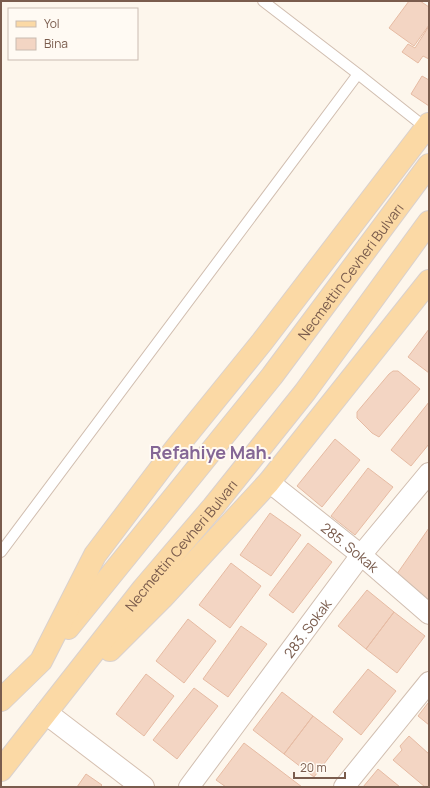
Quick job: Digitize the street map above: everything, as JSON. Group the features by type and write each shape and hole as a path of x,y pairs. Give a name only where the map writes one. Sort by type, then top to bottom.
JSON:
{"main road":[{"path":"1,700 41,661 95,555 176,448 262,342 427,126"},
{"name":"Necmettin Cevheri Bulvarı","path":"1,714 41,661 267,382 429,165"},
{"name":"Necmettin Cevheri Bulvarı","path":"1,770 143,589 213,507 305,392 429,222"},
{"path":"4,787 46,714 162,598 269,482 429,281"},
{"path":"46,714 143,787"}],"street":[{"name":"283. Sokak","path":"189,787 361,555 429,473"},
{"name":"285. Sokak","path":"269,482 361,555 429,614"},
{"path":"344,787 429,682"}],"lane":[{"path":"263,1 427,126"},
{"path":"1,552 358,74"}],"building":[{"path":"409,1 420,1 429,7 429,25 414,46 389,28"},
{"path":"429,26 429,59 423,56 418,63 402,52 408,44 415,48"},
{"path":"422,76 429,80 429,106 411,94"},
{"path":"429,329 429,373 408,357"},
{"path":"393,371 398,371 420,389 379,437 372,433 357,418 357,412"},
{"path":"429,402 429,444 411,466 391,450"},
{"path":"335,439 360,460 322,507 297,486"},
{"path":"368,468 393,487 355,535 331,516"},
{"path":"270,513 301,535 271,576 240,555"},
{"path":"429,528 429,606 392,581"},
{"path":"308,543 332,562 293,613 269,595"},
{"path":"231,563 261,586 230,628 199,605"},
{"path":"367,590 394,612 366,649 338,626"},
{"path":"394,612 425,636 397,673 366,649"},
{"path":"188,619 216,641 184,683 156,661"},
{"path":"241,626 267,644 228,697 203,679"},
{"path":"368,669 396,691 361,735 333,712"},
{"path":"146,674 174,696 144,736 116,714"},
{"path":"194,688 218,706 177,759 153,740"},
{"path":"282,692 313,716 284,754 253,730"},
{"path":"429,703 429,725 418,716"},
{"path":"313,716 343,739 314,777 284,754"},
{"path":"409,736 429,754 429,787 425,787 393,760 402,750 400,746"},
{"path":"244,743 302,787 226,787 216,780"},
{"path":"378,769 400,787 363,787"},
{"path":"86,774 102,785 100,787 77,787"}],"district":[{"name":"Refahiye Mah.","path":"211,452"}]}
